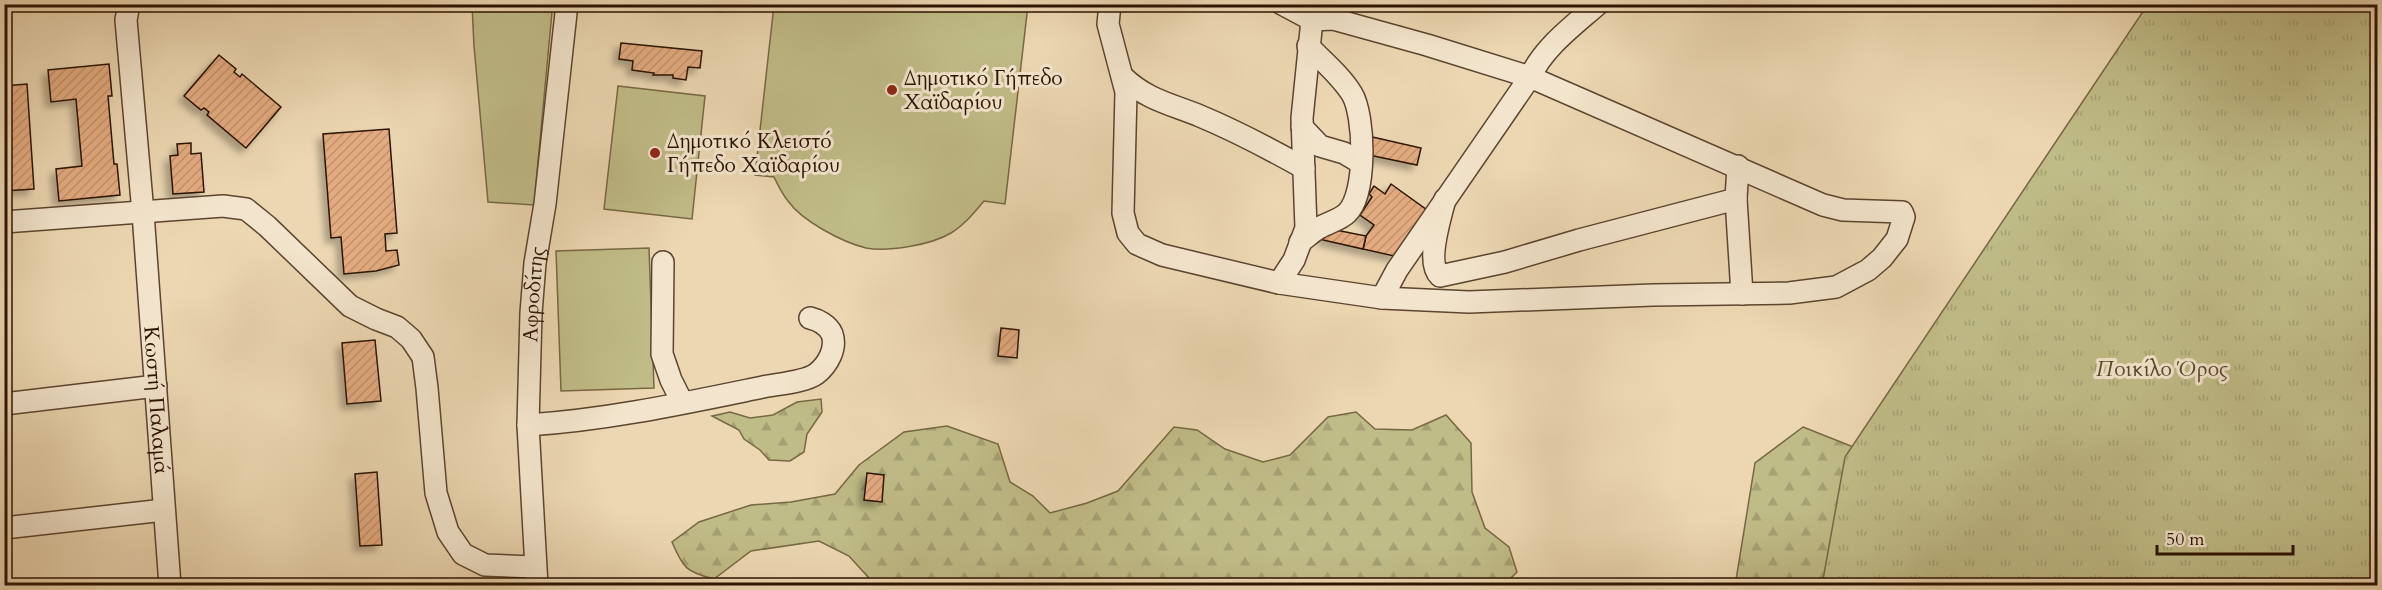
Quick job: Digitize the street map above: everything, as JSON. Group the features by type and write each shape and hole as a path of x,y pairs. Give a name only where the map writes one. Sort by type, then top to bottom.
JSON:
{"street":[{"name":"Αφροδίτης","path":"536,576 528,425 535,263 545,204 567,4"},
{"path":"1110,4 1108,24 1126,92 1123,213 1128,233 1137,244 1162,255 1279,283 1382,298 1469,302 1790,293 1836,287 1868,270 1882,258 1897,239 1904,218 1902,212 1843,210 1824,205 1530,77 1282,4"},
{"path":"1382,298 1396,270 1530,77 1537,62 1598,4"},
{"name":"Κωστή Παλαμά","path":"124,10 143,213 170,585"},
{"path":"1279,283 1294,261 1306,228 1302,127 1304,77 1308,46 1322,15"},
{"path":"1300,242 1317,229 1347,214 1357,198 1361,163 1359,110 1352,93 1308,46"},
{"path":"1123,77 1137,90 1151,98 1240,134 1304,168"},
{"path":"1302,127 1320,146 1344,153 1361,163"},
{"path":"1738,166 1736,199 1742,294"},
{"path":"1444,199 1433,258 1436,273 1440,276 1504,262 1736,199"},
{"path":"4,222 223,206 246,209 267,226 350,306 376,320 397,327 411,339 423,357 436,493 448,532 463,554 485,565 536,576"},
{"path":"663,262 662,354 670,380 682,402"},
{"path":"528,425 579,420 682,402 816,374 829,359 833,344 831,333 826,326 810,318"},
{"path":"4,404 156,386"},
{"path":"4,528 164,510"}],"green space":[{"name":"Ποικίλο Όρος","path":"2148,4 2377,5 2377,585 1822,585 1845,457"},
{"path":"472,5 552,12 534,205 488,202"},
{"path":"653,5 724,5 723,12"},
{"name":"Δημοτικό Γήπεδο Χαϊδαρίου","path":"774,5 1028,5 1005,204 984,201 956,230 932,241 897,248 875,249 834,236 794,209 774,177 755,175"},
{"name":"Δημοτικό Κλειστό Γήπεδο Χαϊδαρίου","path":"618,86 705,96 692,219 604,209"},
{"path":"649,248 654,388 561,391 556,251"},
{"path":"821,399 822,412 807,434 804,452 790,461 769,460 760,450 744,439 739,430 712,416 730,412 750,418 773,415 797,402"},
{"path":"1356,412 1375,429 1412,430 1446,415 1471,443 1472,492 1485,528 1509,547 1517,572 1503,586 871,586 868,577 849,556 819,541 751,551 714,579 687,568 679,558 672,542 699,522 751,505 791,502 835,494 859,465 904,432 947,426 998,444 1010,482 1033,496 1050,513 1087,503 1118,491 1174,427 1197,430 1225,449 1263,462 1290,455 1328,417"},
{"path":"1803,427 1899,465 1957,586 1735,586 1755,463"}],"building":[{"path":"621,43 702,51 700,68 688,67 686,80 673,78 673,75 653,75 654,73 632,70 633,61 619,59"},
{"path":"219,55 236,69 234,72 240,77 242,74 281,107 246,148 207,115 209,112 204,108 201,110 184,96"},
{"path":"109,64 112,96 108,96 114,164 117,164 120,195 59,201 56,169 82,166 76,99 51,102 48,70"},
{"path":"27,84 34,189 4,191 4,86"},
{"path":"389,129 397,233 385,234 386,251 397,250 399,265 376,271 344,274 341,237 331,238 323,134"},
{"path":"1368,136 1421,148 1417,165 1364,154"},
{"path":"191,143 191,154 201,153 204,192 173,194 170,156 178,155 177,144"},
{"path":"1391,184 1427,210 1394,256 1363,249 1366,236 1374,225 1360,215 1372,197 1369,194 1374,186 1385,194"},
{"path":"1326,228 1366,236 1363,249 1323,240"},
{"path":"1001,328 1019,330 1017,358 998,356"},
{"path":"375,340 381,401 347,404 342,343"},
{"path":"377,472 382,545 360,546 355,474"},
{"path":"867,473 884,475 882,502 864,500"}],"place":[{"name":"Δημοτικό Γήπεδο Χαϊδαρίου","path":"892,90"},
{"name":"Δημοτικό Κλειστό Γήπεδο Χαϊδαρίου","path":"655,153"}]}
